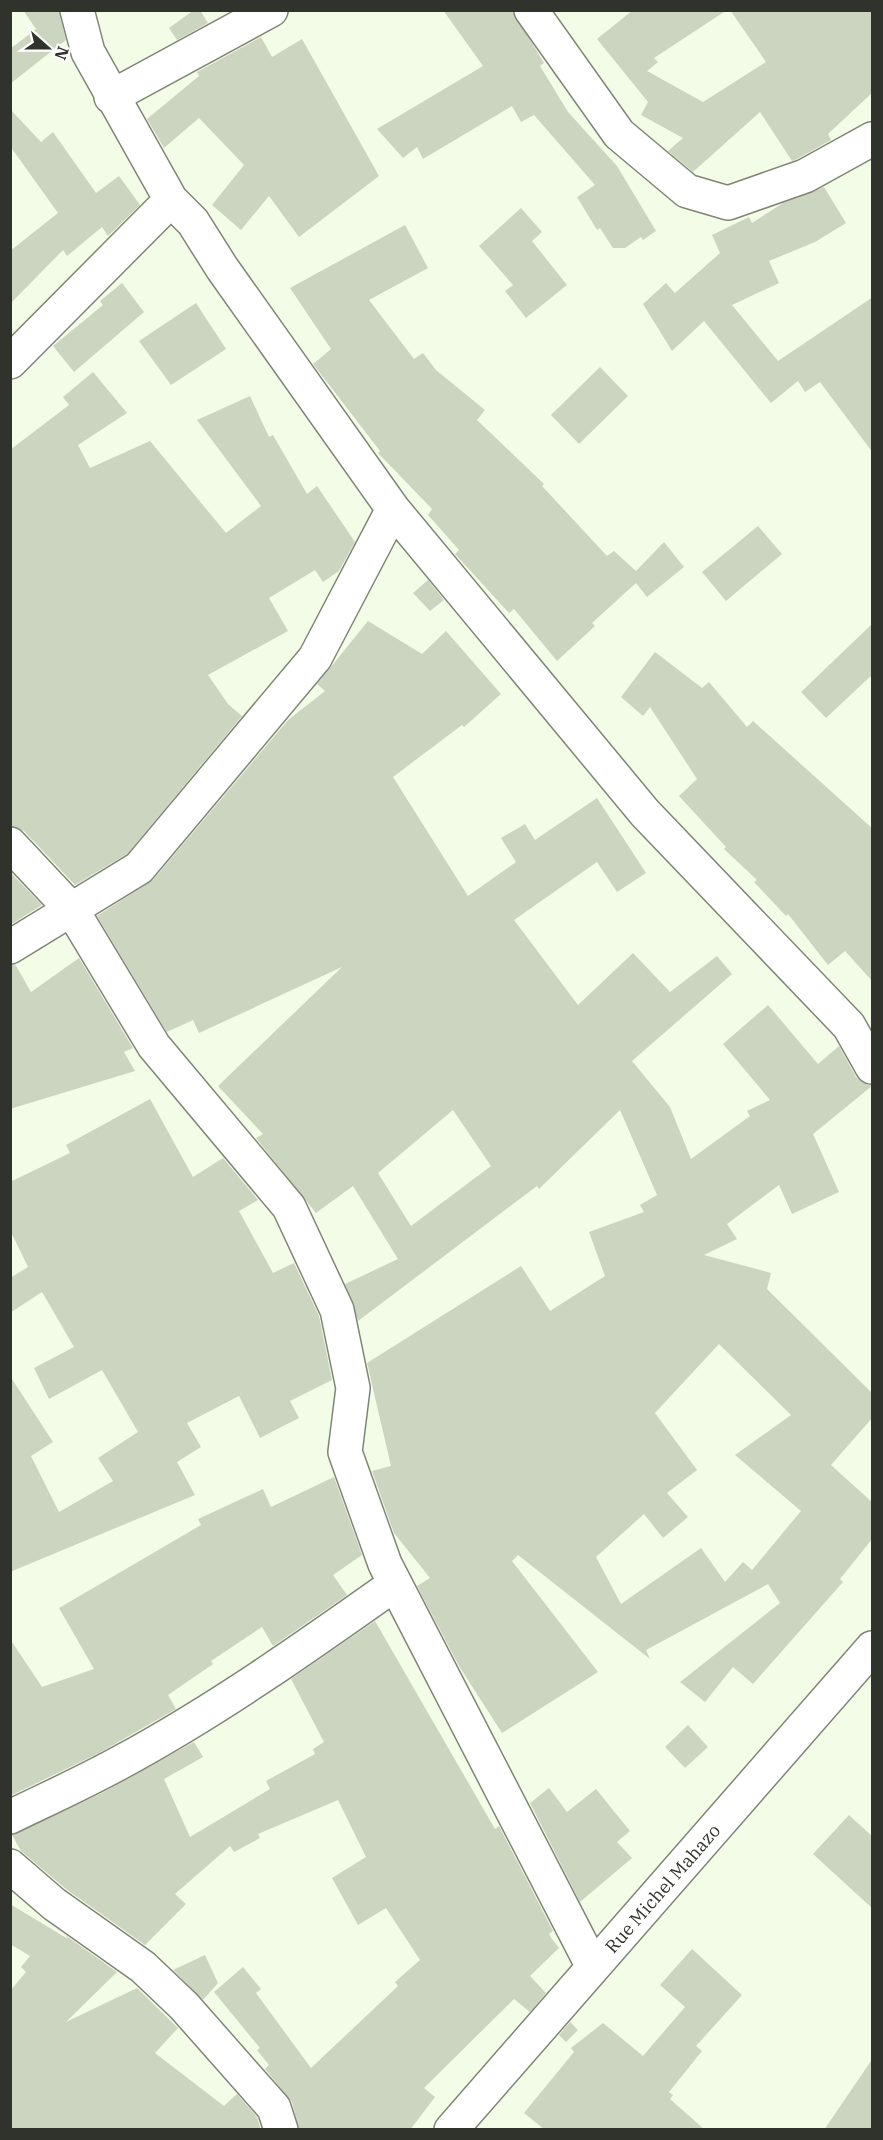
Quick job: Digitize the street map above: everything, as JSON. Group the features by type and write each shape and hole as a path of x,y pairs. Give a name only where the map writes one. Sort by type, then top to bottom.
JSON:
{"street":[{"path":"77,10 88,52 111,97 171,200 194,222 229,278 393,509 645,813 849,1026 873,1067"},
{"path":"111,97 271,10"},
{"path":"531,10 619,134 687,191 728,203 804,176 873,139"},
{"path":"10,362 171,200"},
{"path":"10,946 139,868 315,658 393,509"},
{"path":"10,844 72,910 154,1046 289,1207 337,1310 353,1388 345,1452 385,1564 593,1967"},
{"path":"10,1817 120,1763 185,1725 278,1667 395,1584"},
{"name":"Rue Michel Mahazo","path":"452,2130 873,1648"},
{"path":"10,1866 54,1904 143,1967 184,2006 274,2108 281,2130"}],"building":[{"path":"23,10 59,10 66,40 10,84 10,49 36,29"},
{"path":"194,10 200,10 208,23 177,40 169,28"},
{"path":"443,10 512,10 544,63 540,66 568,112 617,166 656,231 643,240 641,237 625,248 613,248 600,228 597,230 577,197 595,185 534,115 521,122 512,106 423,159 417,147 403,158 377,129 483,66"},
{"path":"633,10 727,10 654,58 658,62 647,71 703,102 766,62 730,10 873,10 873,92 828,134 831,140 797,159 792,161 760,112 693,172 668,151 683,138 641,115 648,102 597,39"},
{"path":"261,37 272,57 302,39 379,176 299,237 269,196 241,230 212,205 244,165 199,118 164,148 147,119 199,76 197,72"},
{"path":"10,109 41,142 53,132 96,193 119,176 140,205 108,236 102,227 67,256 63,250 10,304 10,251 58,213 10,146"},
{"path":"824,187 846,223 815,242 769,261 779,283 732,305 778,361 873,297 873,453 820,382 805,392 798,381 771,403 704,321 672,351 643,304 666,283 675,293 720,253 712,235 749,217 752,223 783,203"},
{"path":"521,208 542,232 532,241 567,285 526,318 505,291 513,285 479,246"},
{"path":"405,225 428,268 369,300 414,359 423,353 436,370 485,410 477,420 544,484 542,486 607,556 614,551 636,571 664,542 684,567 647,597 636,583 592,623 595,626 557,661 514,609 509,613 455,554 459,550 428,515 432,509 378,453 380,451 313,364 331,349 290,288"},
{"path":"122,283 144,312 74,372 53,346 103,305 100,301"},
{"path":"196,303 226,349 171,385 139,341"},
{"path":"600,367 628,396 579,444 551,415"},
{"path":"93,372 127,413 78,445 90,468 150,441 226,533 261,506 197,420 250,396 269,437 273,435 307,494 317,486 355,542 339,571 323,582 315,570 269,598 288,631 208,675 228,704 242,716 127,854 75,885 24,831 10,826 10,450 69,405 63,397"},
{"path":"758,526 782,554 726,601 702,572"},
{"path":"428,580 444,600 430,611 413,593"},
{"path":"368,621 422,654 446,631 501,694 464,727 462,725 393,777 468,896 516,862 501,838 525,824 535,840 597,798 646,873 617,892 597,862 514,920 578,1005 633,953 670,992 717,956 732,974 632,1061 670,1107 691,1159 750,1116 747,1111 770,1100 723,1044 768,1005 818,1064 839,1046 856,1077 872,1086 813,1134 839,1192 792,1214 779,1185 727,1224 737,1239 704,1255 771,1273 767,1289 873,1394 873,1417 831,1465 873,1503 873,1538 840,1579 843,1582 753,1684 733,1667 705,1702 680,1682 780,1603 768,1584 646,1650 650,1659 518,1555 512,1561 598,1672 502,1733 459,1666 417,1586 430,1578 394,1533 372,1471 391,1466 367,1363 521,1266 550,1311 605,1276 589,1232 644,1212 640,1205 657,1195 620,1110 539,1189 537,1186 358,1321 345,1284 398,1259 353,1186 316,1213 256,1138 263,1134 218,1086 342,967 199,1033 193,1020 167,1032 97,916 153,880 288,720 325,691 317,684","holes":["453,1110 491,1166 411,1226 378,1173","719,1344 791,1415 735,1455 801,1511 752,1570 743,1562 725,1582 701,1548 621,1604 596,1557 644,1514 663,1538 688,1517 667,1493 697,1470 655,1413"]},
{"path":"873,623 873,674 826,718 801,692"},
{"path":"655,652 702,688 709,682 747,727 753,721 873,829 873,982 845,951 828,965 788,914 786,916 754,882 757,880 724,849 726,847 679,796 697,779 650,707 643,716 621,697"},
{"path":"10,872 42,905 10,925"},
{"path":"79,958 133,1048 124,1052 135,1071 10,1109 10,966 15,964 31,992"},
{"path":"150,1099 193,1177 223,1158 258,1200 239,1211 273,1273 294,1263 319,1316 332,1380 290,1401 299,1418 260,1438 239,1396 187,1423 201,1447 177,1462 195,1495 10,1572 10,1376 53,1442 31,1456 59,1512 113,1481 98,1458 138,1432 102,1370 49,1399 34,1368 74,1347 42,1292 10,1313 10,1278 28,1267 10,1230 10,1182 70,1153 66,1145"},
{"path":"334,1477 362,1555 333,1575 347,1595 273,1646 262,1627 211,1661 213,1664 168,1695 176,1709 99,1753 10,1796 10,1639 42,1687 94,1669 59,1608 201,1525 198,1519 263,1489 271,1507"},
{"path":"375,1621 495,1829 499,1826 553,1931 549,1934 559,1948 530,1976 546,1993 530,2012 514,1999 424,2088 435,2097 410,2130 299,2130 292,2102 265,2069 269,2065 257,2050 260,2048 214,1992 243,1967 261,1989 256,1993 311,2068 398,1986 395,1982 420,1960 386,1908 358,1925 332,1878 366,1857 338,1800 258,1834 260,1838 234,1852 230,1846 175,1894 186,1904 145,1945 66,1889 21,1851 12,1835 102,1793 194,1742 203,1757 164,1779 190,1837 270,1789 266,1781 315,1754 313,1749 324,1742 291,1679"},
{"path":"688,1725 708,1747 685,1768 665,1747"},
{"path":"549,1788 567,1812 596,1789 630,1831 617,1842 632,1858 580,1902 530,1803"},
{"path":"849,1815 873,1837 873,1909 813,1854"},
{"path":"10,1904 68,1939 65,1935 117,1972 66,2022 137,1988 178,2028 155,2053 224,2106 237,2094 257,2117 261,2130 10,2130 10,1991 26,1972 21,1967 30,1956 10,1944"},
{"path":"692,1949 742,1995 696,2046 702,2051 669,2092 673,2095 670,2099 705,2130 545,2130 524,2113 574,2052 571,2048 603,2023 643,2056 685,2007 660,1985"},
{"path":"205,1955 218,1983 203,2000 173,1970"},
{"path":"570,2022 578,2030 566,2042 559,2035"},
{"path":"873,2058 873,2130 824,2130"}]}
